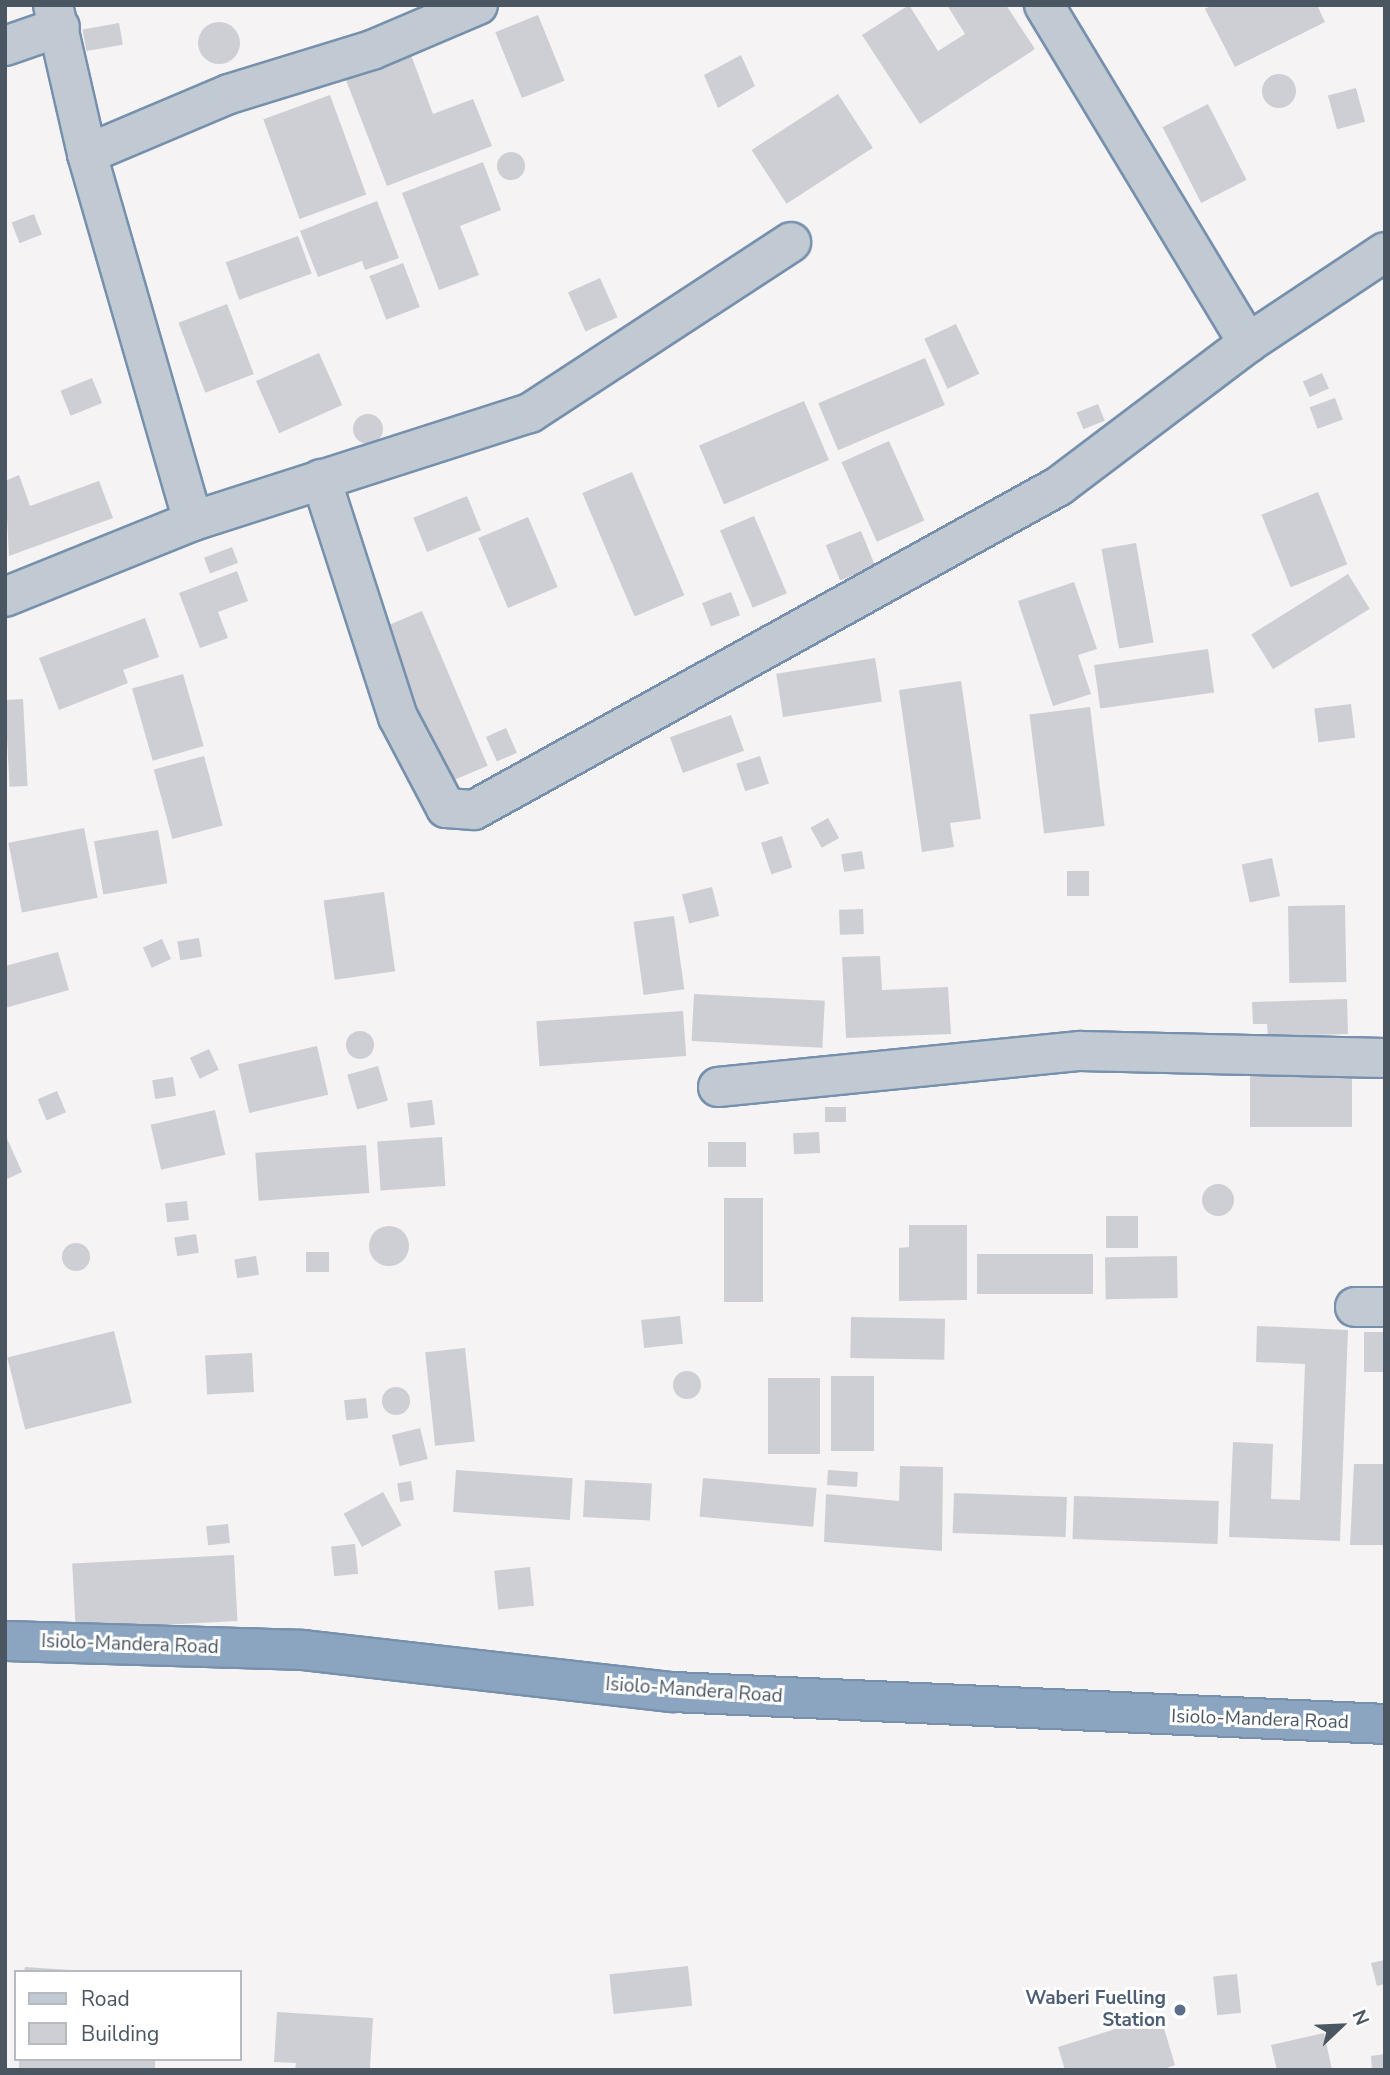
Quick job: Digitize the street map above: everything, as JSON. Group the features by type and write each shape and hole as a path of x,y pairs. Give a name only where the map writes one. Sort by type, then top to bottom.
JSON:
{"highway":[{"name":"Isiolo-Mandera Road","path":"5,1641 303,1650 673,1692 1385,1724"}],"street":[{"path":"87,154 229,94 372,50 478,5"},
{"path":"1044,5 1248,343"},
{"path":"5,46 56,16 87,154 193,521"},
{"path":"5,597 193,521 530,413 791,242"},
{"path":"321,478 397,717 446,808 474,810 1059,486 1248,343 1385,252"},
{"path":"718,1087 1080,1051 1385,1058"}],"building":[{"path":"909,5 938,51 965,34 947,5 1006,5 1035,49 920,124 862,35"},
{"path":"1212,5 1317,5 1325,22 1235,67 1205,9"},
{"path":"538,15 565,81 522,98 495,32"},
{"path":"219,22 234,28 240,43 234,58 219,64 204,58 198,43 204,28"},
{"path":"119,23 123,45 86,51 83,29"},
{"path":"411,55 433,114 473,99 492,146 387,186 346,80"},
{"path":"741,55 755,86 718,108 704,75"},
{"path":"1279,74 1291,79 1296,91 1291,103 1279,108 1267,103 1262,91 1267,79"},
{"path":"1356,88 1365,122 1337,129 1328,96"},
{"path":"838,94 873,148 786,204 752,150"},
{"path":"330,95 366,195 300,219 263,119"},
{"path":"1208,104 1247,180 1201,203 1163,127"},
{"path":"511,152 521,156 525,166 521,176 511,180 501,176 497,166 501,156"},
{"path":"483,162 501,210 460,226 479,275 439,290 402,193"},
{"path":"377,201 399,258 365,270 362,261 318,277 300,231"},
{"path":"34,214 42,235 19,243 12,223"},
{"path":"298,236 312,274 239,300 226,262"},
{"path":"403,263 420,307 386,320 369,276"},
{"path":"600,278 617,317 586,332 568,292"},
{"path":"227,304 254,374 205,393 178,323"},
{"path":"956,324 979,374 948,389 924,339"},
{"path":"319,353 342,405 279,433 256,381"},
{"path":"925,358 945,405 838,450 818,403"},
{"path":"1322,373 1329,389 1310,397 1303,382"},
{"path":"92,378 102,403 71,416 60,391"},
{"path":"1335,398 1343,420 1317,429 1310,407"},
{"path":"804,401 829,460 724,504 699,446"},
{"path":"1098,404 1105,421 1083,429 1077,413"},
{"path":"368,414 379,418 383,429 379,440 368,444 357,440 353,429 357,418"},
{"path":"889,441 924,520 877,542 841,462"},
{"path":"632,472 684,595 635,616 582,493"},
{"path":"19,475 30,506 99,481 113,518 9,556 5,481"},
{"path":"1318,492 1347,564 1291,587 1261,515"},
{"path":"467,496 481,530 427,552 413,518"},
{"path":"754,516 787,593 753,608 720,530"},
{"path":"528,517 558,587 508,608 478,538"},
{"path":"861,531 875,566 840,580 826,545"},
{"path":"1136,543 1154,642 1119,649 1102,549"},
{"path":"232,547 238,563 210,574 204,558"},
{"path":"237,571 248,601 218,612 228,638 200,648 179,593"},
{"path":"1348,574 1370,609 1273,669 1251,634"},
{"path":"1074,582 1097,649 1078,655 1091,694 1053,706 1018,601"},
{"path":"731,592 740,615 711,626 702,603"},
{"path":"422,611 488,766 444,784 379,629"},
{"path":"145,618 159,657 123,670 128,683 59,710 39,658"},
{"path":"1208,649 1214,693 1100,709 1094,665"},
{"path":"875,658 882,701 783,717 776,674"},
{"path":"183,674 204,746 153,761 132,689"},
{"path":"961,681 981,819 950,823 954,847 922,852 899,690"},
{"path":"23,699 28,786 10,787 5,700"},
{"path":"1351,704 1355,738 1318,742 1314,709"},
{"path":"1090,707 1105,826 1044,834 1029,714"},
{"path":"731,715 744,751 683,773 670,737"},
{"path":"506,728 517,753 497,762 486,737"},
{"path":"204,756 223,826 172,839 154,769"},
{"path":"760,756 769,784 745,791 736,764"},
{"path":"828,818 839,838 822,848 811,828"},
{"path":"84,828 98,898 22,912 8,843"},
{"path":"158,830 167,883 103,894 94,841"},
{"path":"782,836 792,867 771,874 761,843"},
{"path":"862,851 865,869 844,872 841,854"},
{"path":"1272,858 1280,896 1250,903 1242,864"},
{"path":"1067,871 1089,871 1089,896 1067,896"},
{"path":"712,887 719,916 689,924 682,894"},
{"path":"384,892 395,971 335,980 324,900"},
{"path":"1345,905 1346,982 1289,983 1288,906"},
{"path":"863,909 864,934 840,935 839,910"},
{"path":"674,916 684,989 644,995 633,922"},
{"path":"199,938 202,957 180,960 177,941"},
{"path":"162,939 171,959 152,968 143,948"},
{"path":"58,952 69,990 5,1008 5,966"},
{"path":"880,956 882,990 948,987 951,1034 846,1038 842,957"},
{"path":"694,994 825,1001 822,1048 692,1041"},
{"path":"1347,999 1348,1034 1268,1036 1267,1024 1253,1024 1252,1002"},
{"path":"683,1011 686,1056 539,1066 536,1021"},
{"path":"360,1031 370,1035 374,1045 370,1055 360,1059 350,1055 346,1045 350,1035"},
{"path":"317,1046 328,1095 249,1113 238,1064"},
{"path":"209,1049 219,1070 200,1079 190,1058"},
{"path":"378,1066 388,1101 357,1109 347,1075"},
{"path":"1250,1072 1352,1072 1352,1127 1250,1127"},
{"path":"173,1077 176,1096 155,1099 152,1080"},
{"path":"57,1091 66,1112 47,1120 38,1099"},
{"path":"432,1100 435,1125 410,1128 407,1103"},
{"path":"825,1107 846,1107 846,1122 825,1122"},
{"path":"215,1110 225,1155 161,1170 151,1125"},
{"path":"819,1132 820,1153 794,1154 793,1133"},
{"path":"5,1134 22,1172 5,1180"},
{"path":"442,1137 445,1186 381,1190 377,1142"},
{"path":"708,1142 746,1142 746,1167 708,1167"},
{"path":"366,1145 369,1193 259,1201 255,1153"},
{"path":"1218,1184 1229,1189 1234,1200 1229,1211 1218,1216 1207,1211 1202,1200 1207,1189"},
{"path":"724,1198 763,1198 763,1302 724,1302"},
{"path":"187,1201 189,1220 167,1222 165,1203"},
{"path":"1106,1216 1138,1216 1138,1248 1106,1248"},
{"path":"909,1225 967,1225 967,1300 899,1301 899,1248 909,1247"},
{"path":"389,1226 403,1232 409,1246 403,1260 389,1266 375,1260 369,1246 375,1232"},
{"path":"196,1234 199,1253 177,1256 174,1237"},
{"path":"76,1243 86,1247 90,1257 86,1267 76,1271 66,1267 62,1257 66,1247"},
{"path":"306,1252 329,1252 329,1272 306,1272"},
{"path":"977,1254 1093,1254 1093,1294 977,1294"},
{"path":"256,1256 259,1275 237,1278 234,1259"},
{"path":"1177,1256 1178,1298 1106,1299 1105,1257"},
{"path":"680,1316 683,1344 644,1348 641,1320"},
{"path":"851,1317 945,1319 944,1360 850,1358"},
{"path":"1257,1326 1348,1330 1340,1541 1229,1537 1233,1442 1273,1444 1271,1499 1300,1500 1305,1364 1256,1362"},
{"path":"114,1331 132,1403 25,1429 7,1358"},
{"path":"1364,1332 1385,1332 1385,1372 1364,1372"},
{"path":"465,1348 475,1441 435,1446 425,1352"},
{"path":"252,1353 254,1392 207,1394 205,1355"},
{"path":"687,1371 697,1375 701,1385 697,1395 687,1399 677,1395 673,1385 677,1375"},
{"path":"831,1376 874,1376 874,1451 831,1451"},
{"path":"768,1378 820,1378 820,1454 768,1454"},
{"path":"396,1387 406,1391 410,1401 406,1411 396,1415 386,1411 382,1401 386,1391"},
{"path":"366,1398 368,1418 346,1420 344,1400"},
{"path":"420,1428 428,1459 400,1466 392,1435"},
{"path":"1354,1464 1384,1464 1385,1545 1350,1545"},
{"path":"900,1466 943,1467 942,1551 824,1542 826,1494 899,1501"},
{"path":"456,1470 573,1478 570,1520 453,1512"},
{"path":"828,1470 858,1472 857,1487 827,1485"},
{"path":"703,1478 817,1488 813,1527 700,1517"},
{"path":"585,1480 652,1484 650,1520 583,1517"},
{"path":"411,1481 414,1500 400,1502 397,1483"},
{"path":"383,1492 401,1525 362,1547 344,1514"},
{"path":"954,1493 1067,1497 1066,1537 953,1533"},
{"path":"1074,1496 1219,1501 1217,1544 1072,1539"},
{"path":"228,1524 230,1543 208,1545 206,1526"},
{"path":"355,1544 358,1574 334,1576 331,1547"},
{"path":"234,1555 237,1621 76,1629 72,1563"},
{"path":"530,1567 534,1606 498,1610 494,1571"},
{"path":"1385,1960 1385,1984 1377,1986 1371,1963"},
{"path":"688,1966 692,2006 614,2014 609,1974"},
{"path":"25,1967 70,1970 24,1970"},
{"path":"1237,1974 1241,2013 1217,2015 1213,1977"},
{"path":"277,2012 373,2018 370,2068 295,2070 296,2063 274,2062"},
{"path":"1160,2015 1175,2065 1161,2070 1065,2070 1058,2047"},
{"path":"1324,2033 1332,2070 1277,2070 1271,2045"},
{"path":"1385,2054 1385,2070 1372,2070 1371,2056"},
{"path":"19,2061 155,2061 155,2070 19,2070"}],"place":[{"name":"Waberi Fuelling Station","path":"1180,2010"}]}
